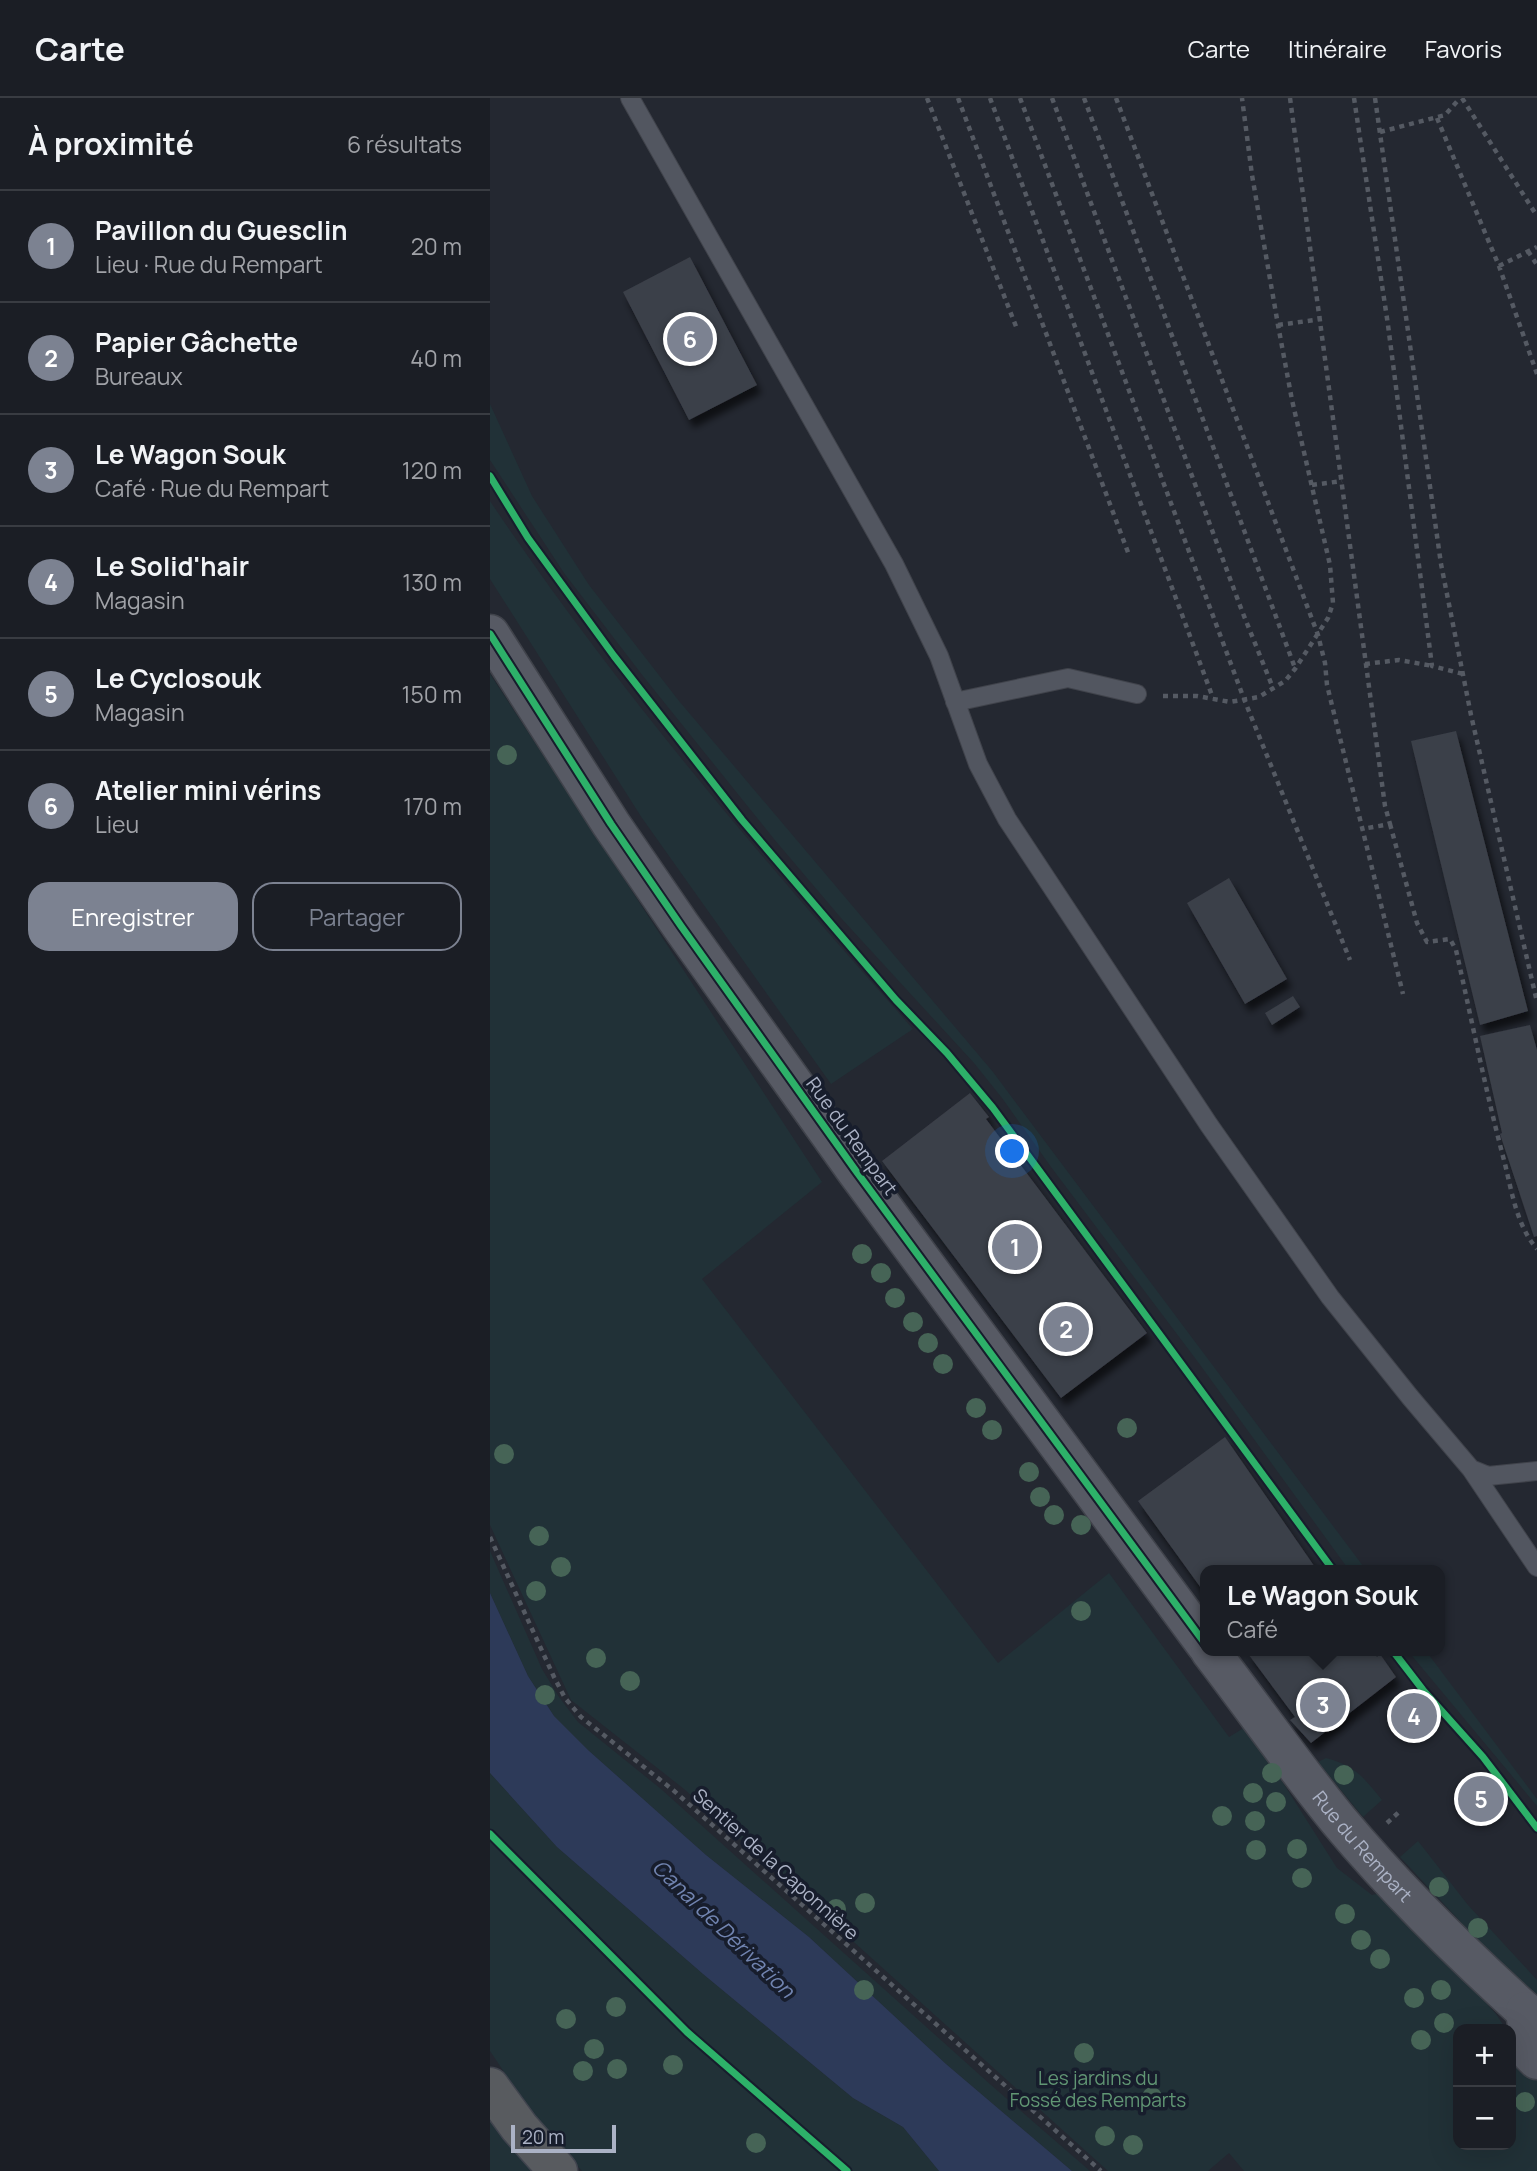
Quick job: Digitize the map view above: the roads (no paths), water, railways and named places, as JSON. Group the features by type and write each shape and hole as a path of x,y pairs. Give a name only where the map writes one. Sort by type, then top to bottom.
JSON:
{"highway":[{"path":"490,2087 519,2127 558,2171"}],"street":[{"name":"Rue du Rempart","path":"490,634 611,824 681,926 856,1171 1200,1637"},
{"name":"Rue du Rempart","path":"1214,1656 1361,1847 1429,1921 1531,2016"},
{"path":"1531,2016 1531,2054 1537,2060"}],"lane":[{"path":"630,98 894,564 939,656 978,764 1007,818 1209,1125 1330,1297 1471,1469 1537,1567"},
{"path":"955,702 1068,678 1137,694"},
{"path":"1471,1469 1488,1476 1537,1471"}],"water":[{"name":"Canal de Dérivation","path":"490,1593 528,1676 554,1716 588,1750 706,1855 809,1937 946,2064 1072,2171 939,2171 903,2127 853,2098 703,1974 557,1847 490,1773"}],"place":[{"name":"Atelier mini vérins","path":"690,339"},
{"name":"Pavillon du Guesclin","path":"1015,1247"},
{"name":"Papier Gâchette","path":"1066,1329"},
{"name":"Le Wagon Souk","path":"1323,1705"},
{"name":"Le Solid'hair","path":"1414,1716"},
{"name":"Le Cyclosouk","path":"1481,1799"}],"park label":[{"name":"Les jardins du Fossé des Remparts","path":"1098,2089"}]}
